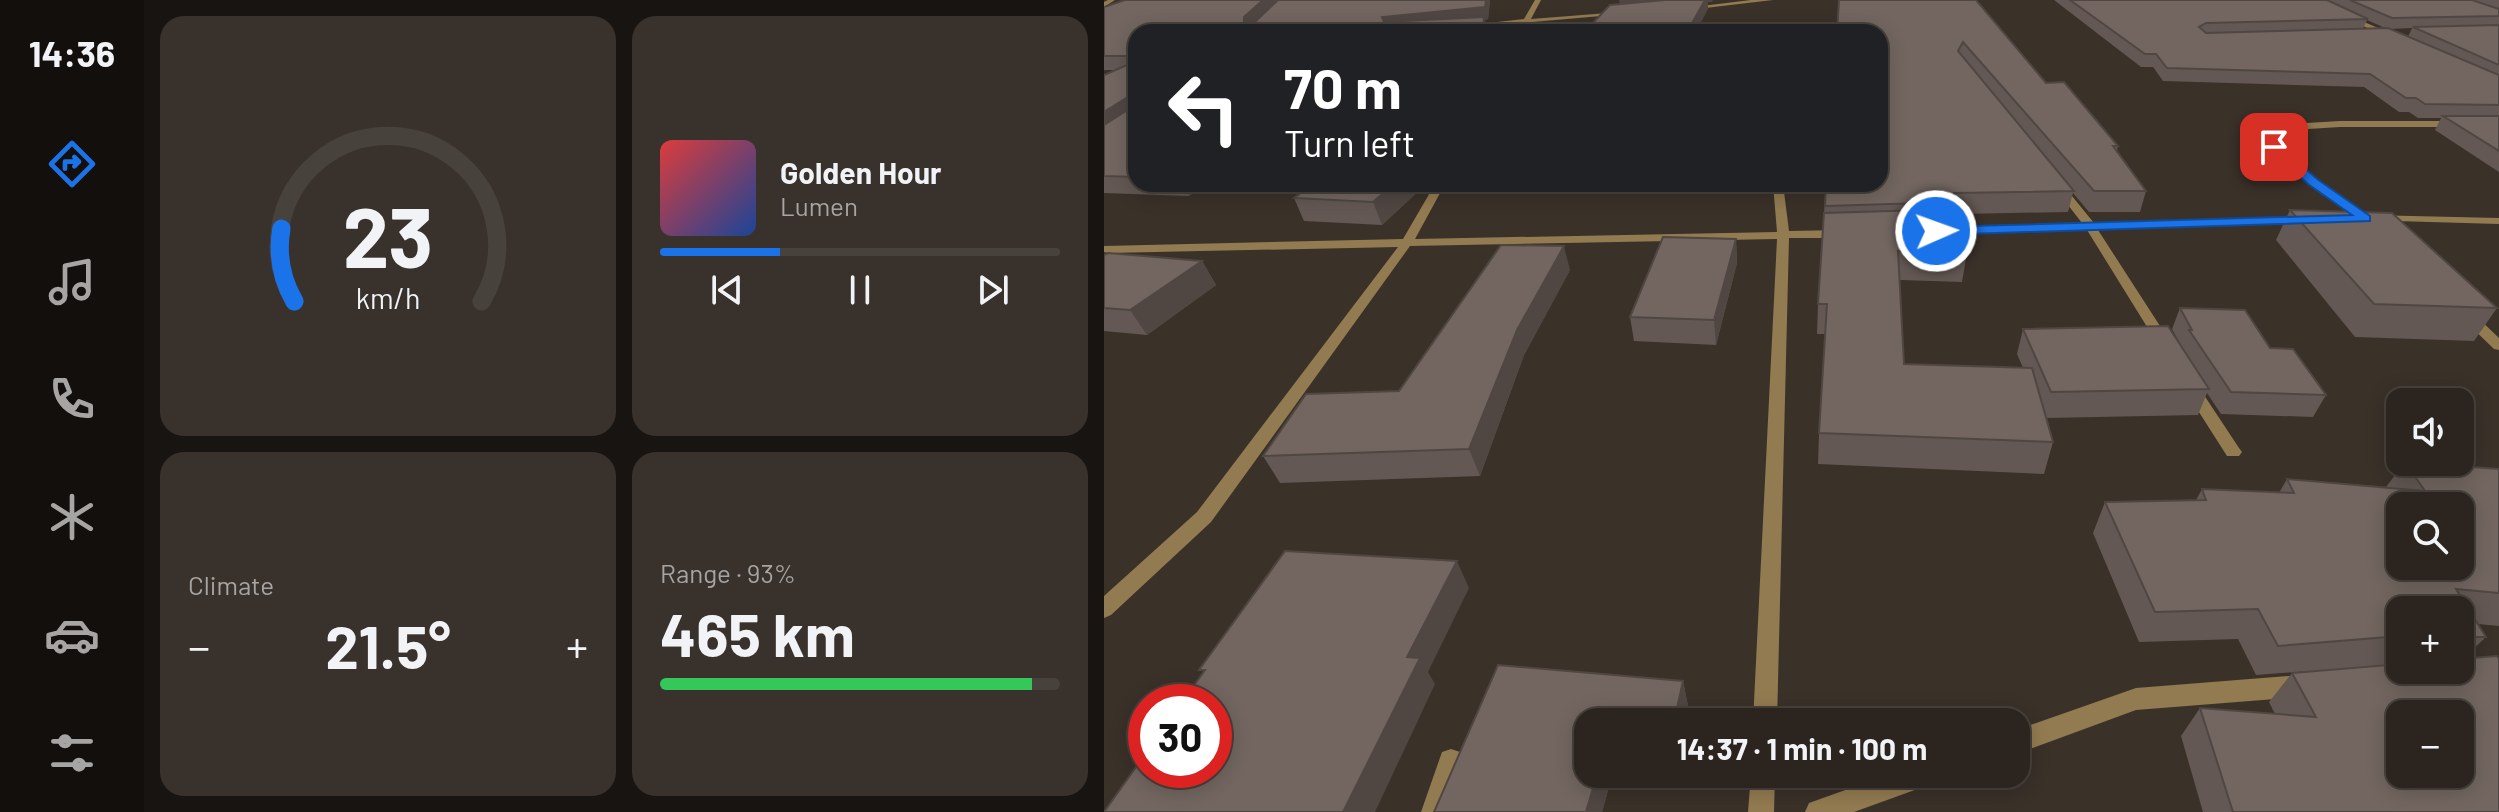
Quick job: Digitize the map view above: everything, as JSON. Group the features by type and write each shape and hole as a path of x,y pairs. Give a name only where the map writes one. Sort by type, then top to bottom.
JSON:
{"street":[{"path":"1104,5 1112,0"},
{"path":"1526,22 1538,0"},
{"path":"1675,9 1770,0"},
{"path":"2308,0 2389,34 2404,37"},
{"path":"1496,24 1631,13"},
{"path":"2358,35 2389,34"},
{"path":"2376,229 2312,181 2274,147 2276,133 2290,127 2340,124 2499,124"},
{"path":"2050,176 2090,226 2233,452"},
{"path":"1104,609 1204,517 1406,244 1435,192"},
{"path":"1766,708 1783,235 1779,192"},
{"path":"2350,219 2499,221"},
{"path":"1936,231 2319,220"},
{"path":"1105,250 1860,233"},
{"path":"2454,303 2499,346"},
{"path":"2030,737 2136,699 2326,684"},
{"path":"1434,812 1451,761"},
{"path":"1761,812 1762,788"},
{"path":"1818,812 1886,788"}],"building":[{"path":"1125,0 1263,0 1244,17 1244,21 1256,21 1278,0 1486,0 1485,7 1382,17 1384,22 1484,17 1484,24 1128,24 1128,56 1104,56 1104,7"},
{"path":"1705,0 1692,24 1592,24 1610,5"},
{"path":"1839,0 1976,0 2046,83 2064,82 2118,146 2113,146 2146,191 2094,191 1963,42 1958,51 2074,191 1954,193 1955,202 1825,206 1826,192 1888,192 1888,24 1838,24"},
{"path":"2070,0 2327,0 2368,19 2206,23 2199,27 2206,33 2388,28 2499,75 2499,105 2425,104 2416,98 2406,98 2370,74 2167,68 2156,54 2145,54"},
{"path":"2350,0 2472,0 2499,9 2499,16 2392,18"},
{"path":"2499,25 2499,65 2413,27"},
{"path":"1128,64 1128,97 1104,112 1104,75"},
{"path":"1128,110 1128,177 1104,176 1104,125"},
{"path":"2443,116 2499,116 2499,151"},
{"path":"1302,192 1385,192 1373,202 1294,198"},
{"path":"1958,209 1967,253 1898,251 1904,364 2032,368 2053,442 1819,433 1827,304 1818,304 1824,213"},
{"path":"2290,210 2392,213 2497,308 2374,304"},
{"path":"1663,237 1736,239 1714,320 1630,317"},
{"path":"1501,245 1564,246 1517,330 1469,449 1263,456 1306,394 1399,391"},
{"path":"1104,255 1202,261 1130,310 1104,308"},
{"path":"2180,308 2245,310 2270,348 2293,349 2326,395 2231,392 2189,330 2192,330"},
{"path":"2168,326 2209,389 2051,392 2023,329"},
{"path":"2474,467 2499,469 2499,593 2456,589 2460,596 2386,596 2386,637 2278,646 2258,609 2155,612 2105,502 2206,500 2202,489 2294,493 2287,479 2425,491 2415,476 2474,476"},
{"path":"1285,551 1457,561 1407,657 1420,658 1343,812 1104,812 1128,778 1128,788 1232,788 1232,684 1195,684 1205,670 1199,670"},
{"path":"2474,618 2486,637 2474,637"},
{"path":"2497,656 2499,812 2233,812 2200,708 2316,717 2292,673 2386,665 2386,684 2474,684 2474,658"},
{"path":"1498,665 1683,681 1677,708 1574,708 1574,788 1593,788 1586,812 1434,812"}],"route":[{"path":"1936,231 2365,218 2312,181 2274,147"}]}
